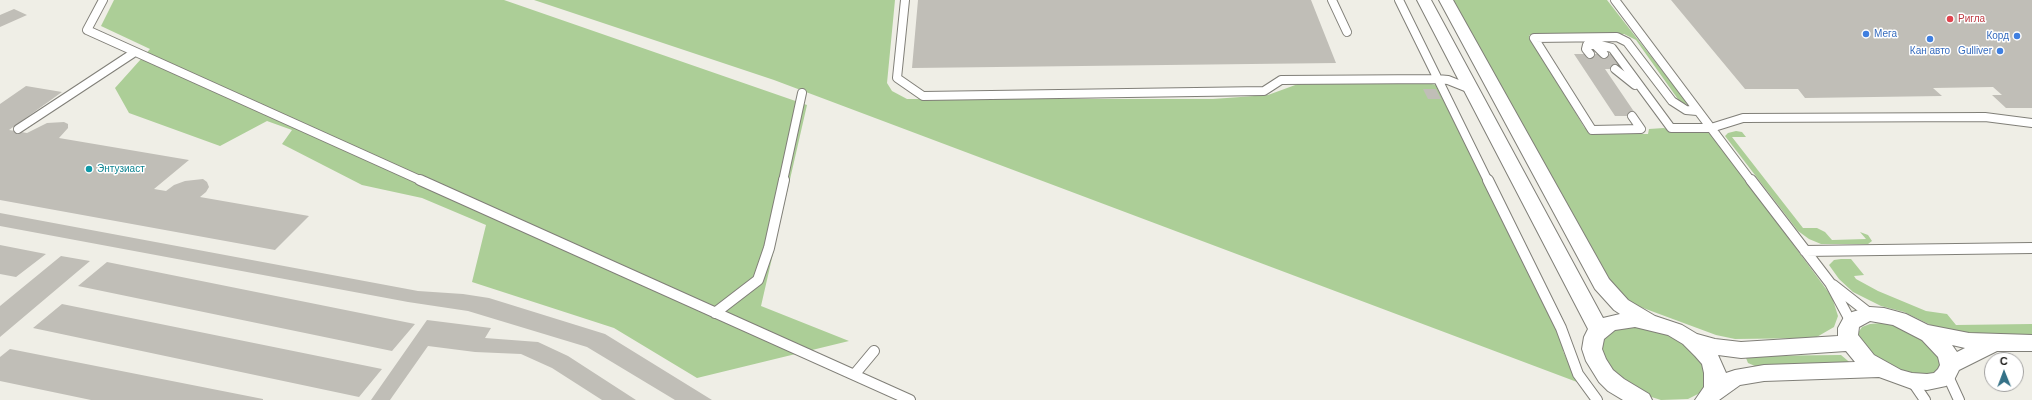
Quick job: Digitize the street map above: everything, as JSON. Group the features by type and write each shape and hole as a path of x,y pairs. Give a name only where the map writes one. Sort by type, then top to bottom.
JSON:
{"street":[{"path":"1424,0 1474,90 1599,330"},
{"path":"1446,0 1602,284 1621,305 1648,321 1675,330 1702,350 1711,362 1715,373 1711,395"},
{"path":"1949,370 1948,355 1940,345 1926,333 1899,319 1884,315 1870,314 1859,316 1851,322 1848,328 1848,335 1851,343 1862,356 1879,369 1895,376 1923,394 1927,382 1939,380 1949,370 1994,344"},
{"path":"1641,400 1616,385 1606,376 1596,361 1592,349 1594,337 1599,330 1610,323 1621,320 1648,321"},
{"path":"1926,333 1994,344 2029,345"},
{"path":"1690,340 1715,347 1741,350 1851,343"},
{"path":"1711,395 1735,378 1764,373 1879,369"}],"lane":[{"path":"103,0 87,30 910,400"},
{"path":"905,0 897,78 923,96 1264,91 1281,80 1437,79 1448,80 1474,90"},
{"path":"1332,0 1347,32"},
{"path":"1399,0 1561,328 1578,374 1597,400"},
{"path":"1615,0 1830,283 1851,322"},
{"path":"1632,116 1641,129 1592,130 1534,38 1617,37 1627,42 1672,101 1686,110 1698,111"},
{"path":"1587,45 1598,43 1612,48 1671,128 1711,128 1743,118 1985,117 2032,123"},
{"path":"1587,45 1595,45 1604,54"},
{"path":"1587,45 1586,48 1590,54"},
{"path":"18,129 135,52"},
{"path":"1615,69 1645,93"},
{"path":"715,312 758,280 769,248 802,93"},
{"path":"1805,250 2032,248"},
{"path":"1830,283 1870,314"},
{"path":"854,375 874,351"},
{"path":"1949,370 1959,400"}],"green space":[{"path":"114,0 504,0 807,105 761,306 849,341 697,378 614,328 472,282 486,225 422,198 362,185 282,144 292,130 267,121 220,146 129,113 115,88 150,49 101,26"},
{"path":"534,0 895,0 887,83 892,91 907,99 1213,99 1268,95 1298,84 1426,83 1437,85 1563,340 1563,351 1577,382 774,80"},
{"path":"1453,0 1607,0 1689,105 1680,102 1636,40 1624,34 1529,35 1584,127 1590,132 1599,134 1648,134 1649,129 1664,128 1673,132 1707,132 1713,136 1832,297 1838,316 1834,327 1815,338 1735,339 1716,335 1635,305 1623,298 1614,287"},
{"path":"1736,131 1742,132 1746,137 1732,137 1803,228 1817,228 1825,232 1832,240 1866,239 1860,232 1868,235 1872,241 1868,244 1821,244 1809,239 1798,231 1725,136 1728,133"},
{"path":"1851,259 1864,275 1854,276 1856,279 1878,291 1926,311 1947,314 1956,325 2032,324 2032,336 1947,333 1904,312 1881,306 1853,292 1839,279 1829,265 1834,260"},
{"path":"1881,323 1893,325 1919,337 1937,354 1940,363 1939,370 1933,375 1923,378 1883,368 1858,342 1858,333 1862,327 1870,324"},
{"path":"1625,325 1661,330 1684,342 1702,361 1706,386 1700,393 1688,399 1661,400 1645,395 1613,374 1601,351 1602,341 1606,334"},
{"path":"1841,355 1854,366 1755,366 1748,363 1746,358 1748,356"}],"building":[{"path":"918,0 1311,0 1336,63 912,68"},
{"name":"Мега","path":"1671,0 2032,0 2032,108 2006,108 1992,95 2002,95 1993,87 1933,88 1942,96 1805,98 1798,89 1745,89"},
{"path":"14,9 27,15 0,27 0,15"},
{"path":"1574,54 1614,54 1625,69 1605,69 1637,116 1615,116"},
{"name":"Энтузиаст","path":"26,86 62,92 9,130 27,133 47,123 64,122 68,124 68,128 59,138 189,160 154,189 166,191 174,185 185,181 203,179 207,182 209,187 200,197 309,216 275,250 0,200 0,104"},
{"path":"1423,89 1436,89 1441,99 1428,99"},
{"path":"0,213 418,291 463,294 489,298 605,334 712,400 675,400 587,347 468,311 408,302 0,226"},
{"path":"0,245 46,254 16,277 0,274"},
{"path":"61,256 90,261 0,337 0,306"},
{"path":"107,262 415,324 392,351 78,286"},
{"path":"62,304 382,369 359,397 33,328"},
{"path":"427,320 491,328 485,338 538,342 568,356 636,400 602,400 552,368 521,354 475,352 428,346 390,400 371,400"},
{"path":"10,349 263,400 91,400 0,381 0,357"}],"place":[{"name":"Ригла","path":"1950,19"},
{"name":"Мега","path":"1866,34"},
{"name":"Корд","path":"2017,36"},
{"name":"Кан авто","path":"1930,39"},
{"name":"Gulliver","path":"2000,51"},
{"name":"Энтузиаст","path":"89,169"}]}
